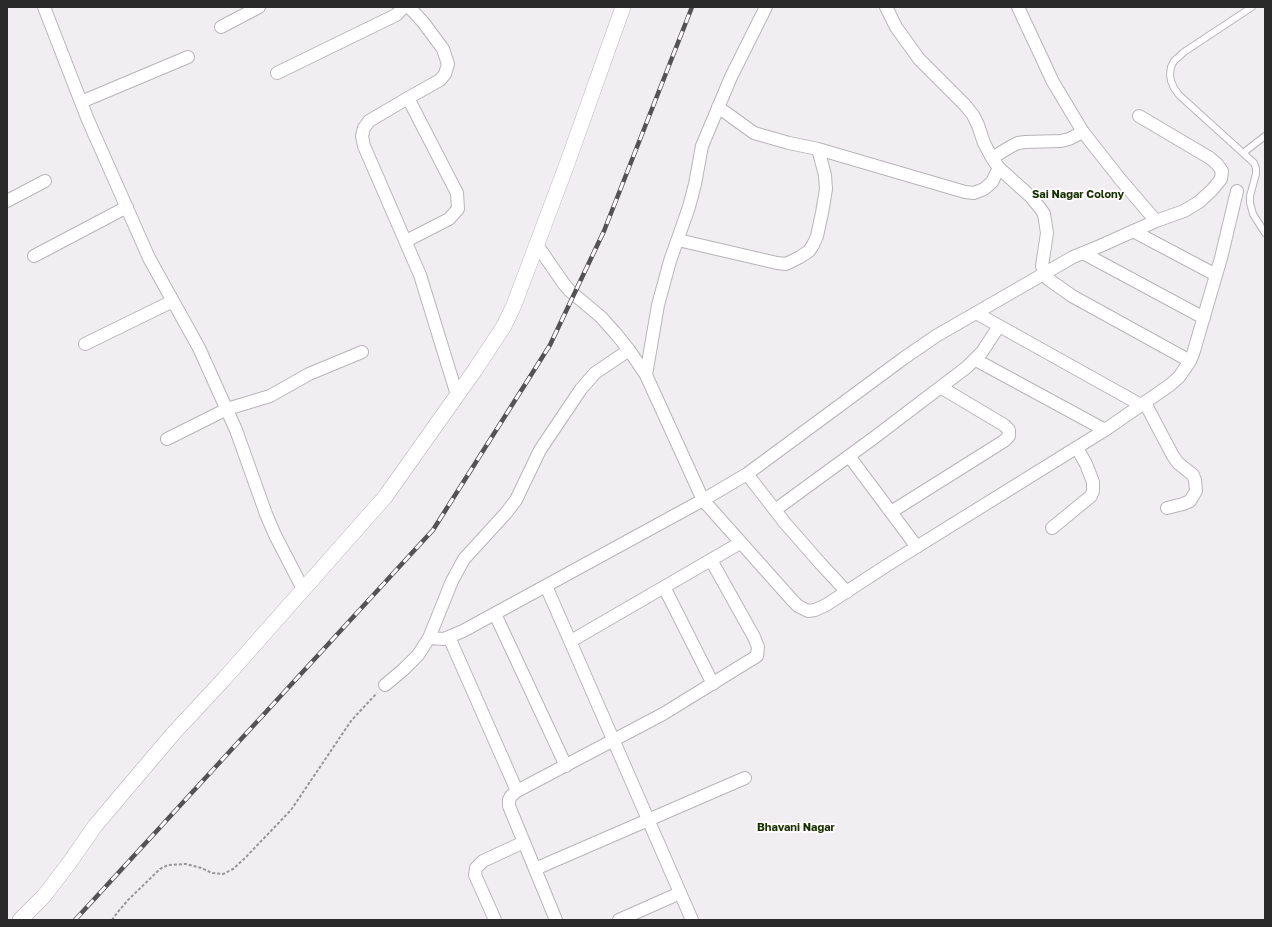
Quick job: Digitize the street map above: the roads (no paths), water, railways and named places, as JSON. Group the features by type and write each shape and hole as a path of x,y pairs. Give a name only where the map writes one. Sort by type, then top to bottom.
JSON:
{"street":[{"path":"44,7 81,102 149,258 199,348 227,409 275,535 303,589"},
{"path":"221,27 259,7"},
{"path":"277,73 396,15 404,7"},
{"path":"409,7 423,22 443,49 448,64 445,74 440,80 369,121 364,128 362,136 364,146 420,275 457,395"},
{"path":"20,920 44,896 95,826 172,734 385,497 475,370 504,326 514,304 537,245 623,7"},
{"path":"646,375 658,305 689,207 702,146 745,48 766,7"},
{"path":"886,7 896,27 919,60 965,105 973,115 984,143 995,163 1030,196 1044,214 1048,233 1042,261 1044,274 1054,284 1072,296 1190,361"},
{"path":"1018,7 1054,82 1082,132 1156,221"},
{"path":"81,102 188,57"},
{"path":"406,241 449,219 458,209 457,193 408,98"},
{"path":"718,107 754,132 965,192 974,193 984,190 992,182 995,163 1010,147 1018,143 1026,142 1061,141 1082,132"},
{"path":"429,638 438,640 449,638 703,500 747,474 936,336 1073,257 1156,221 1184,211 1199,202 1212,190 1221,178 1222,171 1218,164 1139,116"},
{"path":"678,240 777,263 786,264 800,257 809,250 817,236 826,190 825,175 818,149"},
{"path":"7,201 45,181"},
{"path":"537,245 570,291 601,317 629,350 646,375 703,500 793,601 798,606 808,611 819,609 1078,448 1143,404 1179,377 1190,361 1204,318 1236,191"},
{"path":"34,256 127,208"},
{"path":"1133,231 1216,275"},
{"path":"1083,253 1204,318"},
{"path":"85,344 173,301"},
{"path":"976,313 1143,404 1173,456 1178,463 1193,475 1195,480 1196,491 1190,500 1183,504 1167,508"},
{"path":"775,510 942,388 976,360 999,326"},
{"path":"385,685 418,655 429,638 452,581 464,559 516,500 540,450 571,402 595,374 629,350"},
{"path":"167,439 227,409 270,396 309,374 362,352"},
{"path":"976,360 1105,430"},
{"path":"891,512 1004,442 1010,436 1009,430 1004,425 942,388"},
{"path":"1052,528 1092,496 1094,491 1093,482 1078,448"},
{"path":"849,456 917,547"},
{"path":"747,474 810,552 847,592"},
{"path":"570,641 740,542"},
{"path":"556,920 509,806 509,800 517,791 663,714 757,656 758,647 754,637 711,560"},
{"path":"546,586 692,920"},
{"path":"664,587 713,684"},
{"path":"495,614 566,766"},
{"path":"449,638 517,791"},
{"path":"535,869 746,778"},
{"path":"495,920 475,875 476,868 483,860 524,842"},
{"path":"619,920 680,893"}],"lane":[{"path":"1252,7 1184,52 1174,61 1171,66 1170,74 1174,88 1180,95 1254,163 1256,168 1255,180 1250,196 1250,203 1253,214 1265,233"},
{"path":"1243,153 1265,136"}],"railway":[{"path":"75,920 433,530 550,345 604,231 692,7"}],"district":[{"name":"Sai Nagar Colony","path":"1078,195"},
{"name":"Bhavani Nagar","path":"796,828"}]}
